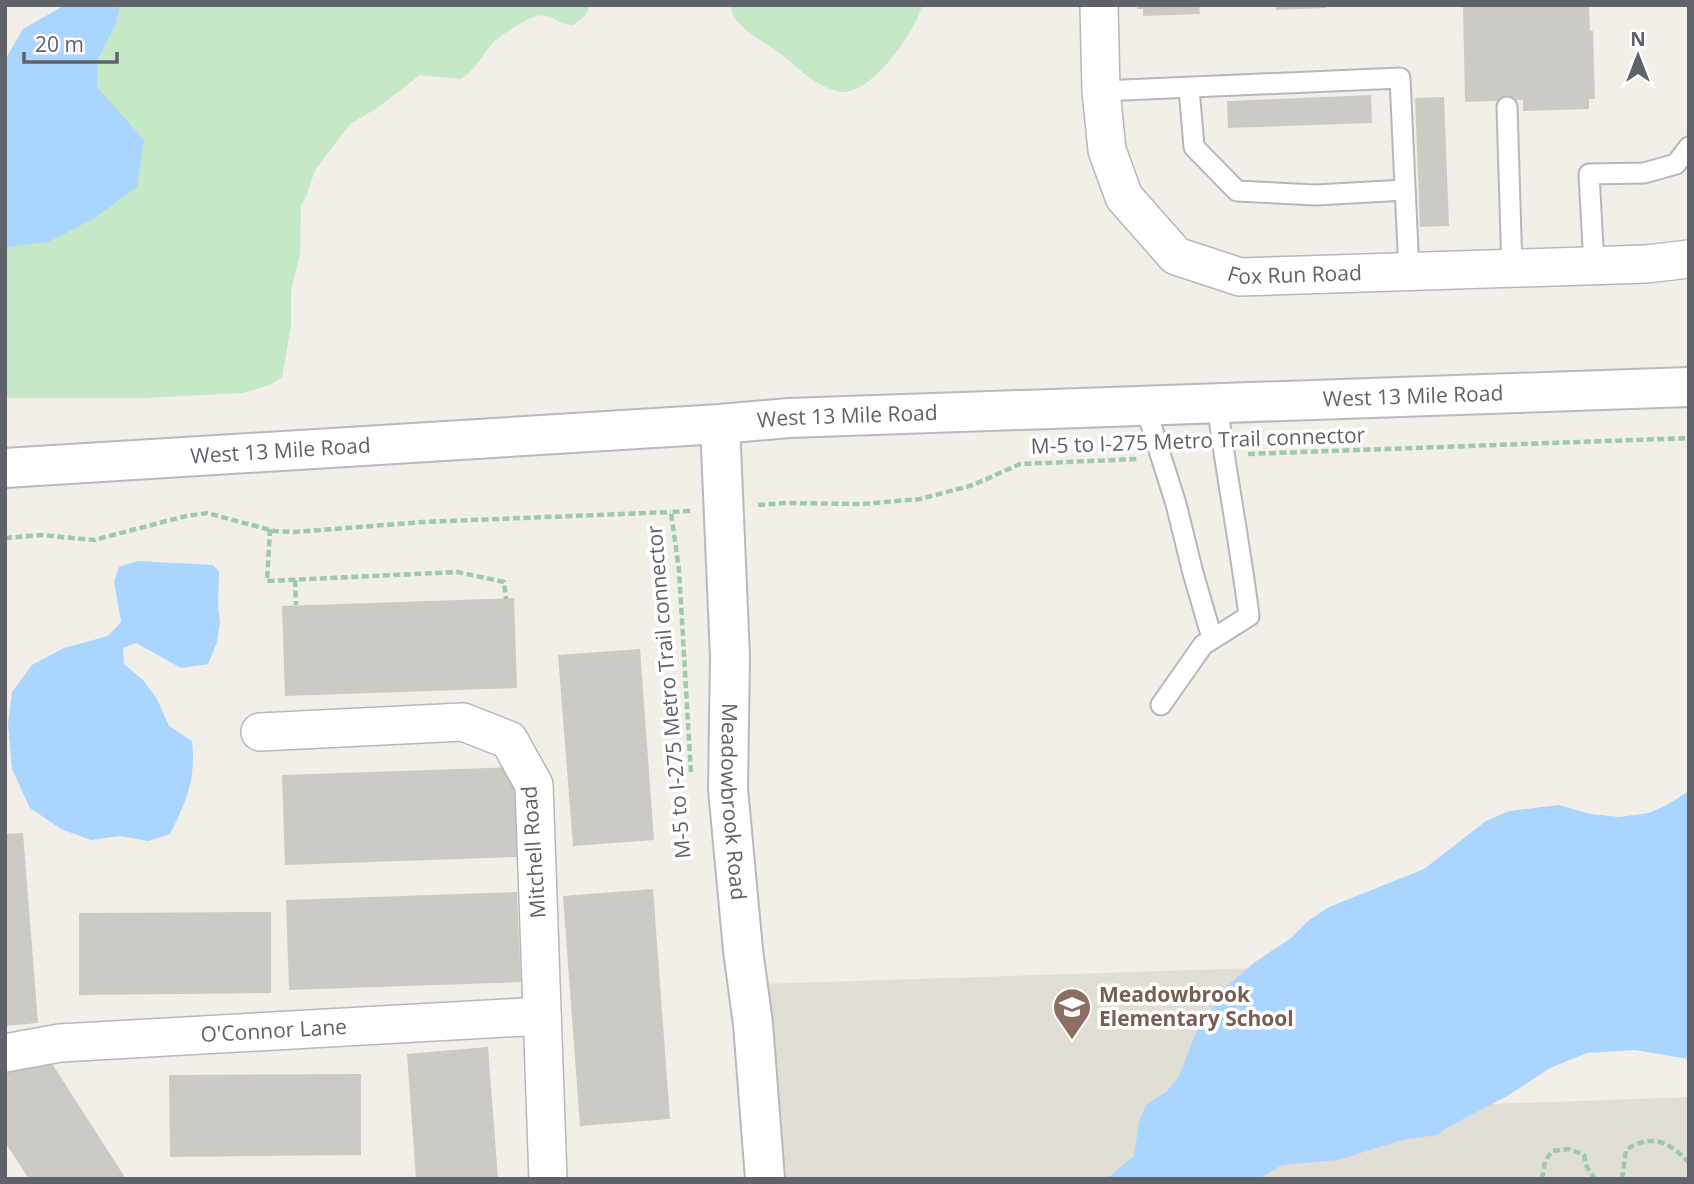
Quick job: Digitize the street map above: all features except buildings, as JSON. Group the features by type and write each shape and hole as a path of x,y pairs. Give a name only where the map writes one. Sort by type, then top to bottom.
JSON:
{"street":[{"name":"Fox Run Road","path":"1099,5 1101,91 1107,150 1124,197 1176,256 1240,277 1646,264 1689,259"},
{"name":"West 13 Mile Road","path":"5,468 789,418 1689,387"},
{"name":"Meadowbrook Road","path":"720,424 730,657 728,789 741,937 753,1024 765,1179"},
{"name":"Mitchell Road","path":"260,732 463,722 509,740 534,785 548,1179"},
{"name":"O'Connor Lane","path":"5,1053 60,1043 542,1016"}],"lane":[{"path":"1101,91 1400,78 1409,272"},
{"path":"1189,88 1194,147 1237,191 1316,195 1405,190"},
{"path":"1507,107 1512,269"},
{"path":"1594,266 1589,174 1644,173 1675,164 1689,148"},
{"path":"1161,705 1203,645 1249,615 1240,541 1217,403"},
{"path":"1145,406 1212,639"}],"path":[{"name":"M-5 to I-275 Metro Trail connector","path":"1224,455 1689,438"},
{"name":"M-5 to I-275 Metro Trail connector","path":"691,775 679,570 671,512 785,503 862,504 920,499 972,485 1020,464 1161,458"},
{"path":"5,538 42,535 94,540 207,513 270,529 295,532 423,522 671,512"},
{"path":"270,529 267,581 458,572 504,582 506,599"},
{"path":"295,580 296,605"},
{"path":"1622,1179 1626,1150 1635,1144 1649,1141 1666,1143 1689,1163"},
{"path":"1542,1179 1545,1161 1552,1151 1569,1149 1584,1155 1587,1167 1595,1179"}],"shaded area":[{"name":"Meadowbrook Elementary School","path":"1378,964 1382,1108 1689,1097 1689,1179 769,1179 761,984"}],"green space":[{"path":"120,5 590,5 586,15 573,25 542,15 526,21 494,42 474,68 461,79 420,75 377,108 350,124 315,170 301,205 300,254 291,291 291,326 282,377 270,385 243,393 144,398 5,398 5,248 48,242 144,140 97,88 98,59 116,24"},
{"path":"730,5 922,5 911,30 891,59 866,83 854,90 842,92 814,81 747,31 736,19"}],"water":[{"path":"65,5 120,5 116,24 98,59 97,87 144,140 137,187 93,219 48,242 5,248 5,60 23,29"},
{"path":"137,561 213,565 219,572 220,622 217,642 208,664 181,668 136,643 123,648 124,664 143,680 157,699 169,726 192,741 193,767 185,800 170,834 148,841 120,836 91,840 61,829 30,808 12,769 8,724 12,692 32,665 64,648 108,636 121,622 114,581 119,567"},
{"path":"1689,791 1689,1059 1635,1050 1587,1053 1550,1068 1507,1096 1437,1135 1402,1140 1338,1160 1282,1165 1259,1179 1093,1179 1110,1176 1134,1156 1139,1122 1146,1105 1167,1091 1179,1076 1199,1025 1226,987 1329,907 1424,869 1486,821 1509,811 1559,805 1590,814 1619,817 1649,813"}],"place":[{"name":"Meadowbrook Elementary School","path":"1072,1041"}]}
